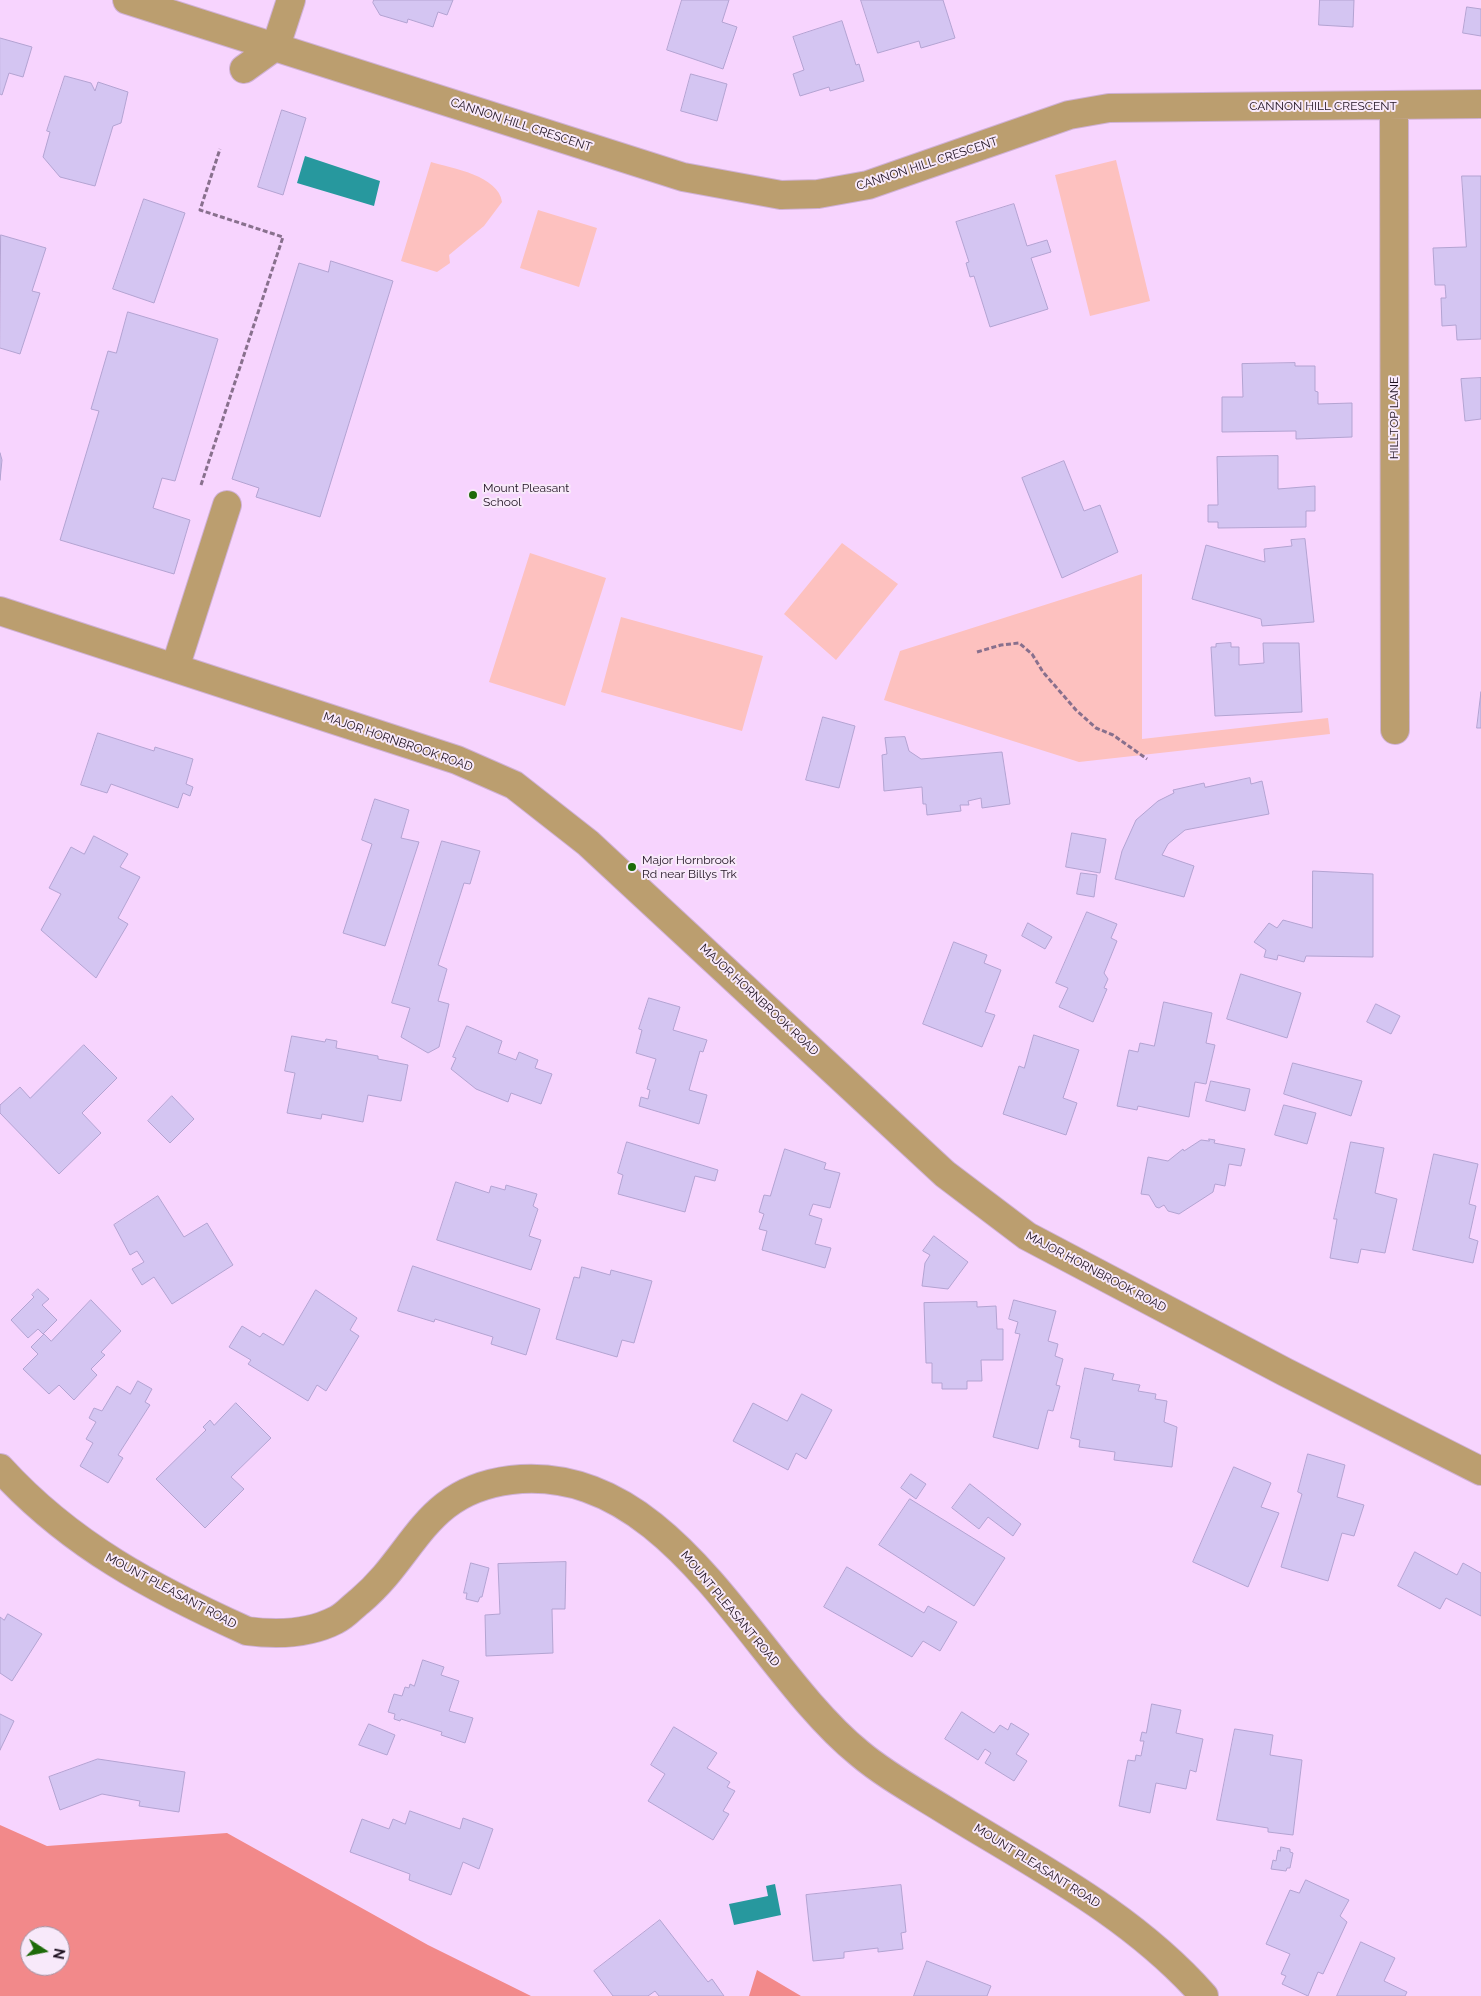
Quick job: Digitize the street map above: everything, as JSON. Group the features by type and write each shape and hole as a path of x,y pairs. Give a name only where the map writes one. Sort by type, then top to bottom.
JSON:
{"street":[{"name":"CANNON HILL CRESCENT","path":"128,0 683,176 781,195 818,194 868,185 1069,115 1109,108 1481,104"},
{"path":"244,69 276,46 291,0"},
{"name":"HILLTOP LANE","path":"1394,106 1395,730"},
{"path":"175,668 227,505"},
{"name":"MAJOR HORNBROOK ROAD","path":"0,611 457,760 514,785 553,814 629,878 945,1174 1027,1236 1285,1372 1481,1471"},
{"name":"MOUNT PLEASANT ROAD","path":"0,1468 27,1498 48,1516 111,1562 231,1624 248,1631 271,1634 297,1633 337,1620 375,1588 414,1536 443,1506 457,1497 500,1482 542,1480 572,1484 607,1497 642,1517 684,1553 823,1721 860,1754 896,1779 1114,1914 1154,1945 1204,1996"}],"path":[{"path":"220,148 200,210 283,237 198,495 227,505"},
{"path":"977,652 1001,645 1019,643 1032,654 1043,672 1076,710 1096,728 1113,735 1147,759"}],"shaded area":[{"path":"305,156 380,181 374,206 297,183"},
{"path":"1116,160 1150,301 1090,316 1055,175"},
{"path":"431,162 462,170 484,180 499,193 502,202 484,226 449,255 450,263 437,272 401,261"},
{"path":"538,210 597,228 579,287 520,268"},
{"path":"842,543 898,584 836,660 784,614"},
{"path":"530,553 606,578 565,706 489,682"},
{"path":"1142,574 1142,739 1328,718 1330,734 1079,762 884,700 900,651"},
{"path":"621,617 763,656 742,731 601,692"},
{"path":"0,1825 47,1846 227,1833 428,1945 531,1996 0,1996"},
{"path":"775,1884 781,1915 734,1925 729,1904 768,1896 766,1886"},
{"path":"757,1970 801,1996 749,1996"}],"building":[{"path":"374,0 453,0 447,15 438,12 433,27 408,19 407,23 380,15 373,3"},
{"path":"682,0 729,0 722,22 737,27 723,69 667,50"},
{"path":"861,0 943,0 955,38 921,48 919,41 878,53"},
{"path":"1320,0 1354,0 1353,27 1319,25"},
{"path":"1467,7 1481,9 1481,36 1463,33"},
{"path":"842,21 856,65 859,64 864,81 830,91 829,87 800,96 793,74 804,70 793,37"},
{"path":"0,38 32,47 23,77 9,73 2,95 0,94"},
{"path":"691,74 727,84 717,121 681,111"},
{"path":"65,76 91,83 95,91 98,82 128,92 121,123 113,126 95,186 60,177 43,157 50,132 47,131"},
{"path":"282,110 306,118 283,195 258,187"},
{"path":"1462,176 1481,176 1481,339 1457,340 1456,325 1442,326 1441,298 1446,298 1445,285 1435,285 1433,248 1466,247"},
{"path":"144,199 185,213 154,303 113,289"},
{"path":"1014,204 1027,246 1047,240 1051,252 1031,258 1048,309 990,327 974,276 970,277 966,263 969,262 956,222"},
{"path":"1,235 46,248 32,291 40,293 20,354 0,348"},
{"path":"331,261 393,281 320,517 256,497 259,488 232,479 299,263 328,272"},
{"path":"128,312 218,339 175,481 162,478 153,508 190,520 174,574 60,540 99,411 91,409 108,351 116,353"},
{"path":"1295,363 1295,366 1315,366 1315,391 1318,392 1318,404 1352,403 1352,437 1296,439 1296,431 1222,432 1222,397 1243,397 1242,364"},
{"path":"1481,378 1481,419 1465,421 1461,379"},
{"path":"0,453 2,460 0,480"},
{"path":"1278,456 1278,489 1315,486 1315,511 1306,511 1306,527 1218,528 1218,522 1208,522 1208,505 1218,505 1217,457"},
{"path":"1064,461 1084,511 1100,505 1118,552 1062,578 1022,478"},
{"path":"1305,539 1314,622 1262,626 1261,619 1192,599 1206,545 1265,562 1264,549 1292,546 1291,540"},
{"path":"1231,643 1231,647 1239,647 1239,665 1264,663 1263,643 1299,643 1302,712 1215,716 1211,647 1216,647 1216,644"},
{"path":"1481,692 1481,728 1477,728"},
{"path":"823,717 855,726 839,788 806,780"},
{"path":"98,733 154,751 155,747 193,759 186,784 193,787 190,796 183,793 178,808 111,784 107,793 81,785"},
{"path":"905,737 909,751 921,759 1002,752 1010,804 982,808 981,798 968,801 969,805 960,805 961,811 927,815 926,804 923,804 922,787 884,791 882,755 887,754 885,738"},
{"path":"1250,778 1251,784 1262,781 1269,814 1185,830 1168,844 1162,855 1194,866 1184,897 1115,879 1122,851 1136,820 1158,801 1174,793 1173,790 1204,783 1205,787"},
{"path":"375,799 409,810 401,838 419,842 385,946 343,933 372,844 362,840"},
{"path":"1072,833 1106,839 1100,873 1066,867"},
{"path":"94,836 128,854 120,867 140,877 118,918 128,924 96,978 41,930 61,894 49,888 71,847 84,854"},
{"path":"442,841 480,851 470,884 464,883 438,965 447,969 438,1001 449,1004 439,1047 428,1053 401,1037 410,1008 392,1003"},
{"path":"1313,871 1373,874 1373,957 1306,956 1304,962 1278,955 1277,960 1264,957 1266,950 1254,942 1269,923 1277,928 1283,920 1312,928"},
{"path":"1081,873 1097,875 1094,897 1077,894"},
{"path":"1087,912 1117,924 1111,938 1117,941 1104,973 1108,979 1104,988 1107,989 1093,1022 1059,1007 1068,988 1056,983"},
{"path":"1028,923 1052,937 1045,949 1022,936"},
{"path":"954,942 987,955 984,963 1001,970 985,1012 995,1015 982,1047 923,1024"},
{"path":"1241,974 1301,993 1287,1038 1227,1019"},
{"path":"649,998 680,1007 673,1030 707,1040 703,1052 700,1051 689,1090 707,1095 699,1124 639,1106 641,1097 648,1099 650,1090 647,1089 656,1059 636,1053 642,1030 639,1029"},
{"path":"1164,1002 1212,1013 1206,1043 1215,1045 1206,1084 1195,1082 1189,1117 1138,1106 1137,1110 1117,1106 1129,1050 1138,1052 1140,1043 1154,1046"},
{"path":"1376,1004 1400,1016 1391,1034 1367,1022"},
{"path":"467,1026 502,1041 498,1053 516,1060 519,1052 538,1060 535,1068 552,1074 541,1104 511,1093 508,1102 476,1089 451,1069 456,1058 453,1057"},
{"path":"1034,1035 1079,1050 1063,1098 1077,1103 1066,1135 1003,1114 1019,1066 1024,1068"},
{"path":"292,1036 325,1042 326,1039 337,1041 336,1048 378,1056 378,1059 408,1065 401,1101 368,1095 363,1122 322,1114 321,1119 287,1113 295,1073 285,1071"},
{"path":"84,1045 117,1078 82,1113 101,1133 59,1174 0,1113 0,1105 20,1087 30,1098"},
{"path":"1293,1063 1362,1081 1351,1116 1284,1094"},
{"path":"1211,1081 1250,1089 1245,1111 1206,1101"},
{"path":"172,1096 194,1119 170,1143 148,1121"},
{"path":"1284,1105 1316,1113 1307,1144 1275,1135"},
{"path":"1209,1139 1215,1140 1214,1143 1245,1149 1241,1166 1229,1164 1225,1186 1215,1184 1213,1192 1179,1214 1168,1211 1164,1205 1159,1208 1156,1207 1149,1195 1141,1194 1148,1157 1168,1161 1183,1149 1184,1151 1201,1140 1209,1141"},
{"path":"627,1142 718,1170 715,1181 695,1176 685,1212 618,1194 623,1175 618,1173"},
{"path":"1351,1142 1384,1148 1375,1193 1397,1199 1385,1253 1361,1249 1358,1263 1330,1258 1337,1219 1334,1219"},
{"path":"785,1149 826,1163 824,1169 840,1173 830,1208 813,1204 809,1215 822,1219 815,1244 831,1248 825,1268 762,1250 767,1231 759,1229 764,1214 759,1212 764,1195 770,1196"},
{"path":"1434,1154 1478,1164 1469,1204 1476,1206 1469,1238 1478,1241 1473,1263 1413,1250"},
{"path":"456,1182 489,1193 491,1186 505,1190 506,1185 537,1194 533,1206 538,1209 529,1236 541,1240 531,1270 437,1240"},
{"path":"158,1196 184,1237 207,1223 233,1265 172,1304 154,1277 142,1285 132,1269 144,1262 137,1251 130,1255 114,1225"},
{"path":"934,1236 968,1262 948,1289 922,1286 925,1263 930,1255 923,1251"},
{"path":"413,1266 540,1309 526,1355 491,1344 493,1337 435,1319 434,1322 398,1311"},
{"path":"582,1267 610,1275 611,1270 652,1281 634,1343 622,1340 617,1357 556,1339 574,1277 579,1278"},
{"path":"38,1289 49,1299 42,1305 57,1320 43,1334 38,1329 28,1338 11,1320 34,1297 32,1295"},
{"path":"316,1290 357,1318 350,1330 359,1336 326,1391 317,1385 308,1401 248,1364 251,1360 229,1347 242,1326 260,1337 263,1333 283,1345"},
{"path":"91,1300 121,1331 101,1352 105,1355 91,1369 97,1375 74,1400 59,1385 49,1394 23,1369 38,1354 31,1347 44,1334 51,1341"},
{"path":"1014,1300 1056,1311 1048,1341 1058,1344 1055,1356 1063,1359 1056,1385 1060,1386 1053,1411 1048,1410 1038,1449 993,1437 1020,1334 1015,1333 1018,1322 1009,1319"},
{"path":"977,1302 977,1307 996,1306 997,1329 1003,1329 1003,1360 981,1360 982,1381 967,1381 967,1389 942,1389 942,1383 932,1383 932,1363 926,1363 924,1303"},
{"path":"1085,1368 1114,1374 1112,1380 1140,1385 1138,1391 1156,1394 1155,1399 1167,1401 1164,1422 1177,1427 1172,1467 1114,1460 1115,1452 1079,1447 1080,1440 1071,1438"},
{"path":"138,1381 152,1389 145,1402 150,1405 118,1455 123,1458 108,1483 80,1466 93,1443 86,1439 96,1422 89,1418 94,1408 102,1411 117,1386 130,1394"},
{"path":"802,1394 832,1410 806,1459 796,1453 788,1470 733,1441 753,1403 787,1421"},
{"path":"236,1403 271,1438 231,1477 244,1489 205,1528 156,1479 206,1430 203,1427 210,1420 214,1425"},
{"path":"1308,1454 1345,1465 1337,1497 1364,1505 1354,1536 1342,1533 1328,1581 1281,1567 1302,1494 1298,1492"},
{"path":"1234,1467 1271,1483 1261,1507 1279,1513 1248,1587 1193,1562"},
{"path":"911,1474 926,1484 916,1499 901,1488"},
{"path":"970,1484 1021,1524 1013,1536 988,1517 979,1529 952,1508"},
{"path":"910,1499 1005,1558 974,1606 879,1545"},
{"path":"1415,1552 1457,1575 1463,1563 1481,1573 1481,1616 1446,1598 1440,1609 1398,1586"},
{"path":"566,1562 565,1609 552,1609 553,1653 486,1656 485,1615 500,1614 498,1564"},
{"path":"471,1563 489,1568 482,1597 480,1597 478,1602 466,1599 467,1593 464,1593"},
{"path":"847,1567 924,1613 928,1606 957,1622 940,1651 923,1641 912,1657 824,1607"},
{"path":"8,1614 42,1634 12,1681 0,1673 0,1617 4,1620"},
{"path":"423,1660 444,1667 441,1675 459,1681 449,1711 473,1718 465,1743 441,1735 442,1732 401,1719 400,1721 394,1719 395,1714 388,1712 394,1694 402,1696 405,1687 409,1688 410,1684 414,1686"},
{"path":"1152,1704 1181,1710 1176,1733 1203,1739 1196,1772 1190,1770 1186,1789 1156,1783 1150,1813 1119,1806 1128,1760 1135,1761 1136,1755 1141,1756 1144,1741 1140,1741 1142,1732 1146,1733"},
{"path":"962,1712 994,1733 1000,1725 1008,1730 1011,1723 1029,1734 1016,1754 1027,1761 1014,1781 985,1763 991,1753 985,1749 978,1760 945,1739"},
{"path":"0,1714 14,1721 0,1750"},
{"path":"369,1724 395,1735 387,1755 359,1745"},
{"path":"674,1727 717,1753 707,1768 730,1782 727,1787 735,1791 723,1811 729,1814 713,1840 648,1801 665,1774 651,1765"},
{"path":"1235,1729 1273,1735 1270,1755 1302,1760 1293,1835 1268,1832 1268,1828 1217,1820"},
{"path":"98,1759 185,1772 179,1812 139,1806 140,1801 102,1794 60,1810 49,1777"},
{"path":"410,1811 460,1829 463,1818 493,1829 479,1869 463,1862 451,1895 409,1880 410,1874 350,1852 362,1819 389,1829 393,1819 405,1824"},
{"path":"1281,1847 1290,1849 1290,1852 1293,1853 1290,1868 1287,1868 1286,1871 1271,1869 1273,1860 1276,1861 1278,1850 1280,1851"},
{"path":"1306,1880 1349,1900 1340,1916 1347,1922 1323,1974 1318,1972 1308,1996 1282,1984 1286,1976 1281,1974 1290,1954 1266,1944 1290,1890 1299,1893"},
{"path":"901,1885 906,1932 901,1933 903,1949 878,1952 878,1948 844,1952 844,1958 813,1961 806,1895"},
{"path":"660,1920 708,1982 712,1979 724,1996 659,1996 655,1991 648,1996 613,1996 594,1971"},
{"path":"1361,1942 1395,1958 1384,1981 1407,1992 1405,1996 1337,1996"},
{"path":"927,1961 991,1986 987,1996 914,1996"}],"place":[{"name":"Mount Pleasant School","path":"473,495"},
{"name":"Major Hornbrook Rd near Billys Trk","path":"632,867"}]}
